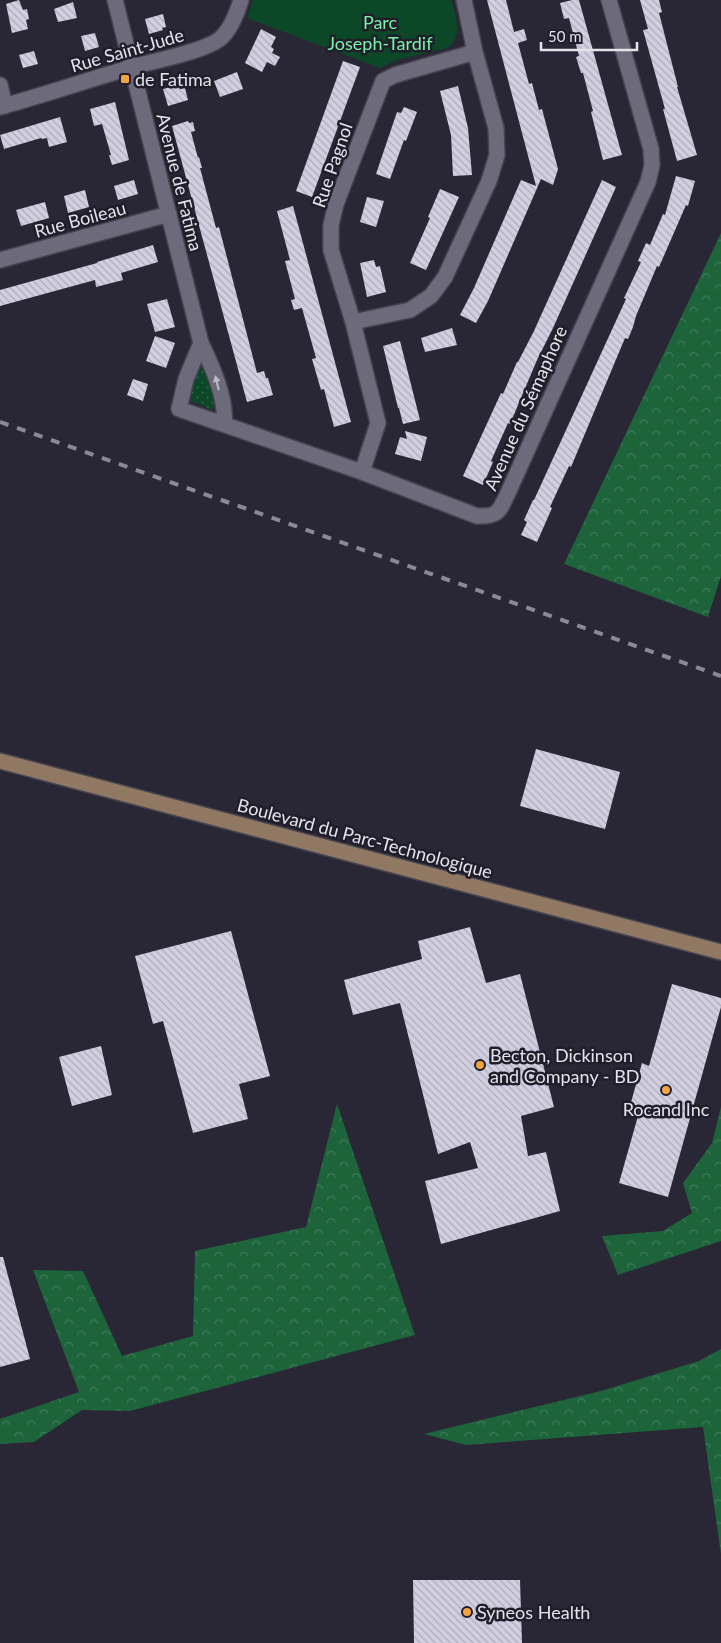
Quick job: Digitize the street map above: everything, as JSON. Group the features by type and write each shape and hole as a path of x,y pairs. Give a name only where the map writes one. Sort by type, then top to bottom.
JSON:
{"street":[{"name":"Avenue de Fatima","path":"115,0 201,343 215,373 225,416 224,424"},
{"name":"Rue Saint-Jude","path":"3,106 208,46 222,37 231,25 241,0"},
{"path":"353,322 410,310 431,296 445,277 489,181 498,155 496,128 475,52 464,0"},
{"name":"Avenue du Sémaphore","path":"201,343 186,379 179,408 362,472 477,516 489,516 497,512 648,182 652,165 651,149 610,0"},
{"name":"Rue Pagnol","path":"362,472 378,423 353,322 330,250 331,225 336,204 383,81 395,74 475,52"},
{"path":"0,85 3,106"},
{"name":"Rue Boileau","path":"0,260 169,214"},
{"name":"Boulevard du Parc-Technologique","path":"0,761 721,952"}],"green space":[{"name":"Parc Joseph-Tardif","path":"253,0 451,0 457,26 456,38 448,48 397,60 380,68 247,18"},
{"path":"721,233 721,576 708,617 564,564"},
{"path":"202,364 204,364 215,407 213,410 188,400 190,390"},
{"path":"337,1104 415,1335 130,1411 82,1410 34,1442 0,1444 0,1419 79,1392 33,1270 83,1271 122,1356 193,1336 195,1251 306,1227"},
{"path":"721,1107 721,1241 618,1275 602,1236 663,1231 692,1213 683,1183 712,1143"},
{"path":"721,1349 721,1554 703,1427 466,1445 424,1434 601,1391 699,1361"}],"building":[{"path":"19,0 23,10 27,9 29,19 26,20 28,29 12,33 6,4"},
{"path":"487,0 506,0 514,32 524,29 527,40 518,43 529,84 532,83 539,110 542,109 558,169 553,185 541,179 488,301 476,323 460,315 474,288 521,180 536,186"},
{"path":"579,0 622,155 603,160 591,112 593,111 583,73 581,73 576,57 579,56 569,18 564,19 560,3"},
{"path":"640,0 659,0 662,12 659,13 677,87 697,155 677,161 643,30 648,29"},
{"path":"73,2 77,18 58,22 54,9"},
{"path":"163,14 166,27 162,28 163,30 149,34 145,19"},
{"path":"261,29 276,37 271,47 274,49 272,53 280,57 275,66 267,62 262,72 245,63"},
{"path":"95,33 99,47 85,51 81,36"},
{"path":"34,51 38,64 23,68 19,55"},
{"path":"343,61 360,67 312,197 296,191"},
{"path":"237,72 243,89 220,97 214,81"},
{"path":"179,85 180,89 185,88 188,100 168,106 163,89"},
{"path":"458,86 468,128 472,175 453,176 451,135 440,91"},
{"path":"115,102 129,160 112,165 102,124 94,126 90,109"},
{"path":"404,107 417,112 406,141 404,140 390,179 376,174 397,112 401,113"},
{"path":"60,117 67,142 49,147 47,138 41,138 4,149 0,135"},
{"path":"188,121 189,123 193,122 195,131 191,132 202,168 200,168 216,228 219,227 257,373 264,371 273,395 247,402 172,126"},
{"path":"676,176 695,181 688,206 686,205 659,267 657,266 628,339 625,338 571,467 569,466 550,507 552,508 537,542 521,535 527,522 524,520 626,299 624,298 641,262 638,261 646,243 650,245 663,214 665,215"},
{"path":"134,180 138,194 118,200 114,186"},
{"path":"602,180 616,187 510,424 508,423 491,461 493,462 483,485 463,476 501,393 503,394 517,362 534,331"},
{"path":"440,189 459,197 426,270 410,263 430,218 428,217"},
{"path":"85,190 89,207 68,213 64,196"},
{"path":"367,197 384,201 376,227 360,222"},
{"path":"45,202 49,218 21,226 16,210"},
{"path":"293,206 351,422 334,427 324,389 321,390 312,359 316,358 302,308 294,310 291,300 295,299 285,261 290,260 277,211"},
{"path":"153,245 158,262 121,273 123,280 96,287 95,280 0,306 0,290"},
{"path":"374,260 376,267 380,266 386,292 367,297 360,263"},
{"path":"167,299 175,327 155,332 147,304"},
{"path":"452,328 457,345 425,352 421,338"},
{"path":"155,336 175,343 166,368 146,361"},
{"path":"400,341 420,420 403,424 383,346"},
{"path":"133,379 148,384 143,401 127,395"},
{"path":"405,431 427,437 421,461 395,454 400,437 407,439"},
{"path":"536,749 620,772 605,829 520,806"},
{"name":"Becton, Dickinson and Company - BD","path":"470,927 486,983 520,974 554,1107 521,1116 528,1156 546,1152 560,1211 441,1244 425,1181 478,1168 470,1142 438,1154 400,1003 353,1015 344,980 422,959 418,941"},
{"path":"231,931 270,1076 239,1084 248,1119 193,1133 163,1021 153,1024 135,956"},
{"name":"Rocand Inc","path":"672,984 721,998 721,1007 668,1197 619,1183 638,1116 628,1113 642,1063 649,1066"},
{"path":"101,1046 112,1095 72,1106 59,1057"},
{"path":"0,1257 3,1257 30,1359 0,1367"},
{"name":"Syneos Health","path":"413,1580 520,1580 522,1643 414,1643"}],"railway":[{"path":"0,422 721,676"}],"place":[{"name":"de Fatima","path":"125,79"},
{"name":"Becton, Dickinson and Company - BD","path":"480,1065"},
{"name":"Rocand Inc","path":"666,1090"},
{"name":"Syneos Health","path":"467,1612"}]}
